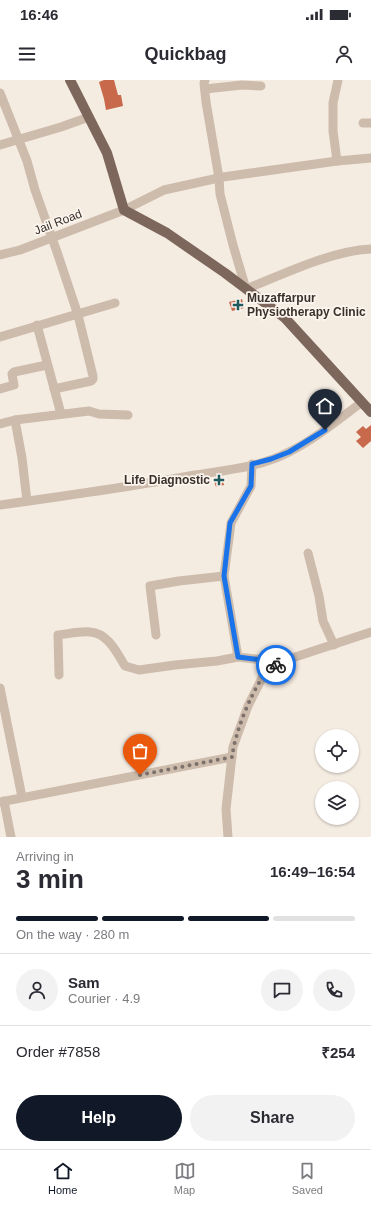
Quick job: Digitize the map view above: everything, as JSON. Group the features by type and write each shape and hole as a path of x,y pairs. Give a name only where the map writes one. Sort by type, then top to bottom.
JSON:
{"main road":[{"path":"70,80 108,154 124,210 167,233 285,318 371,412"}],"street":[{"path":"337,161 333,131 333,103 338,80"},
{"path":"260,86 205,84 206,102 219,178 220,194 246,289 319,260 361,249 371,249"},
{"path":"0,93 27,161 35,190 78,315 93,376 93,379 54,388"},
{"path":"0,145 61,127 88,116"},
{"name":"Jail Road","path":"0,255 20,250 124,210 164,190 219,178 337,161 371,158"},
{"path":"0,337 115,303"},
{"path":"37,325 61,414"},
{"path":"0,389 14,385 12,374 14,372 47,365"},
{"path":"0,505 155,483 271,459 289,452 325,430 362,402"},
{"path":"0,424 15,420 89,412 128,415"},
{"path":"15,420 22,458 24,484 28,501"},
{"path":"238,657 224,576 230,523 251,486 252,464"},
{"path":"308,553 319,596 323,621 334,645"},
{"path":"156,635 150,586 224,576"},
{"path":"59,674 58,635 91,632 104,637 114,648 125,666 139,670 175,664 217,661 238,657 280,662"},
{"path":"228,837 226,809 233,747 248,706 264,674 280,662 371,632"},
{"path":"0,688 22,797"},
{"path":"11,837 2,801 232,757"}],"building":[{"path":"104,80 114,80 118,95 121,95 123,106 106,110 99,82"},
{"path":"242,299 244,308 232,311 229,302"},
{"path":"371,425 371,441 363,448 356,441 361,437 356,432 363,426 366,429"},
{"path":"222,477 224,485 216,487 213,478"}],"way so far":[{"path":"140,775 232,757 233,747 248,706 264,674 276,665"}],"place":[{"name":"Muzaffarpur Physiotherapy Clinic","path":"238,305"},
{"name":"Life Diagnostic","path":"219,480"}],"route":[{"path":"276,665 280,662 238,657 231,624 224,576 230,523 240,508 251,486 252,464 289,452 325,430"}]}
